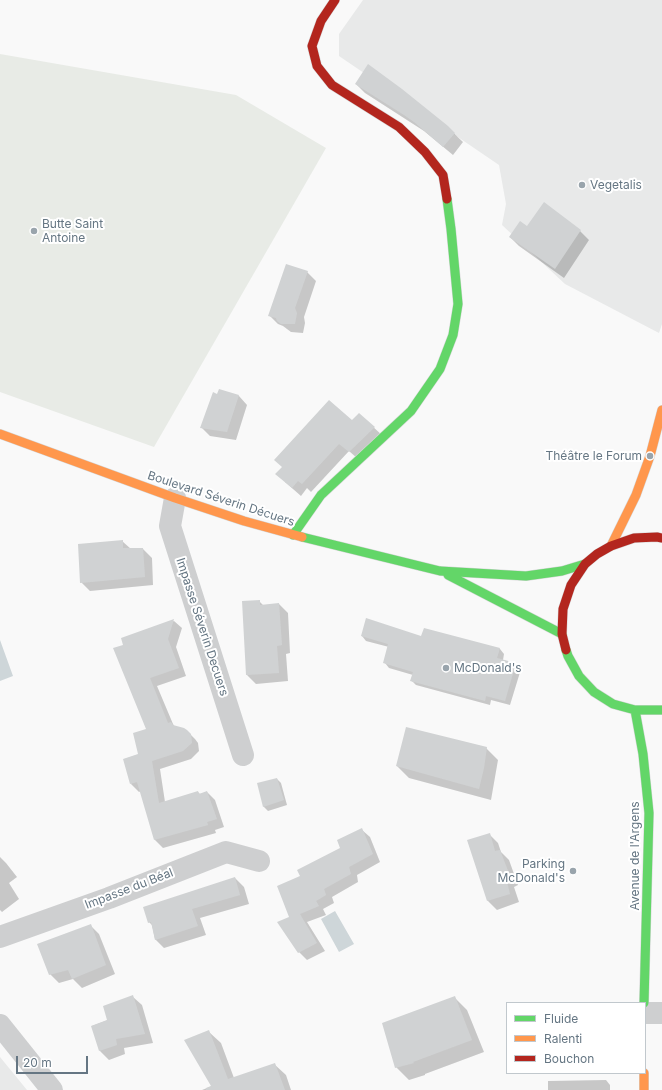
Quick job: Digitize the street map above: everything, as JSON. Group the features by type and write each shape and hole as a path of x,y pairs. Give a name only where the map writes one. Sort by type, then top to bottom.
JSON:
{"street":[{"path":"293,535 321,495 411,411 440,369 453,335 458,304 451,229 443,175 426,152 399,128 332,85 317,66 312,46 321,21 335,0"},
{"path":"611,546 636,495 650,456 662,410"},
{"name":"Boulevard Séverin Décuers","path":"0,434 175,498 244,521 293,535 440,571 526,576 562,571 585,564"},
{"name":"Impasse Séverin Decuers","path":"175,498 170,526 243,754"},
{"path":"662,538 634,538 611,546 597,554 585,564 571,585 563,609 562,634 568,656 579,676 594,692 613,704 635,710 662,710"},
{"name":"Boulevard Séverin Décuers","path":"440,571 562,634"},
{"name":"Avenue de l'Argens","path":"635,710 643,754 649,813 644,1002"},
{"name":"Impasse du Béal","path":"0,937 109,898 226,852 259,861"},
{"path":"646,1013 662,1013"},
{"path":"0,1025 52,1090"},
{"path":"644,1074 644,1090"}],"shaded area":[{"name":"Vegetalis","path":"363,0 662,0 662,324 659,333 565,284 502,225 506,204 499,165 339,56 339,34"},
{"path":"0,54 236,95 326,148 154,447 0,392"},
{"path":"0,640 13,676 0,681"},
{"path":"335,911 354,944 339,952 321,919"},
{"path":"0,1057 27,1090 0,1090"}],"building":[{"path":"368,64 402,89 455,133 443,147 414,122 355,84"},
{"path":"544,202 581,230 555,269 509,237 520,221 527,226"},
{"path":"286,264 308,271 295,308 297,313 295,324 281,324 276,318 268,316"},
{"path":"219,389 239,395 227,432 200,428 213,392 217,394"},
{"path":"329,400 352,420 359,413 375,427 349,452 339,444 302,484 298,481 292,488 275,474 282,467 274,460"},
{"path":"123,540 123,548 143,548 145,577 80,583 78,544"},
{"path":"260,600 260,605 279,603 282,645 277,646 279,673 246,675 242,601"},
{"name":"McDonald's","path":"366,618 421,636 424,628 500,648 497,658 516,663 505,701 486,696 485,701 410,681 413,672 383,663 388,644 361,636"},
{"path":"174,619 168,639 179,668 150,678 168,723 171,722 173,725 187,730 191,734 192,743 183,751 152,761 159,803 198,791 199,794 207,791 217,819 207,822 208,825 154,840 137,782 130,784 123,759 138,754 133,733 146,729 113,648 123,645 121,638"},
{"path":"406,727 487,747 479,789 396,766"},
{"path":"277,778 284,800 263,807 257,783"},
{"path":"362,828 373,854 349,867 351,874 324,889 326,895 316,901 319,906 300,914 317,943 298,953 277,922 289,917 277,886 300,876 297,870 340,848 337,840"},
{"path":"490,833 495,851 500,850 510,876 506,878 510,894 487,901 467,840"},
{"path":"235,877 240,895 192,909 198,926 155,940 151,922 148,923 143,907"},
{"path":"91,924 106,965 72,979 68,970 49,975 37,944"},
{"path":"133,995 145,1034 116,1039 117,1045 99,1051 91,1026 107,1020 103,1006"},
{"path":"455,996 472,1040 413,1062 414,1063 395,1068 382,1023"},
{"path":"209,1030 228,1079 275,1063 285,1090 206,1090 206,1088 211,1086 184,1040"}],"traffic: fast":[{"path":"293,535 321,495 411,411 440,369 453,335 458,304 447,199"},
{"path":"302,537 440,571 526,576 562,571 585,564"},
{"path":"448,575 562,634"},
{"path":"566,650 579,676 594,692 613,704 635,710 662,710"},
{"path":"635,710 643,754 649,813 644,1002"}],"traffic: slow":[{"path":"611,546 636,495 650,456 662,410"},
{"path":"0,434 175,498 244,521 302,537"},
{"path":"644,1074 644,1090"}],"traffic: jam":[{"path":"335,0 321,21 312,46 317,66 332,85 399,127 425,152 443,175 447,199"},
{"path":"566,650 562,634 563,609 571,585 585,564 597,554 611,546 634,538 662,538"}],"place":[{"name":"Vegetalis","path":"582,185"},
{"name":"Butte Saint Antoine","path":"34,231"},
{"name":"Théâtre le Forum","path":"650,456"},
{"name":"McDonald's","path":"446,668"},
{"name":"Parking McDonald's","path":"573,871"}]}
